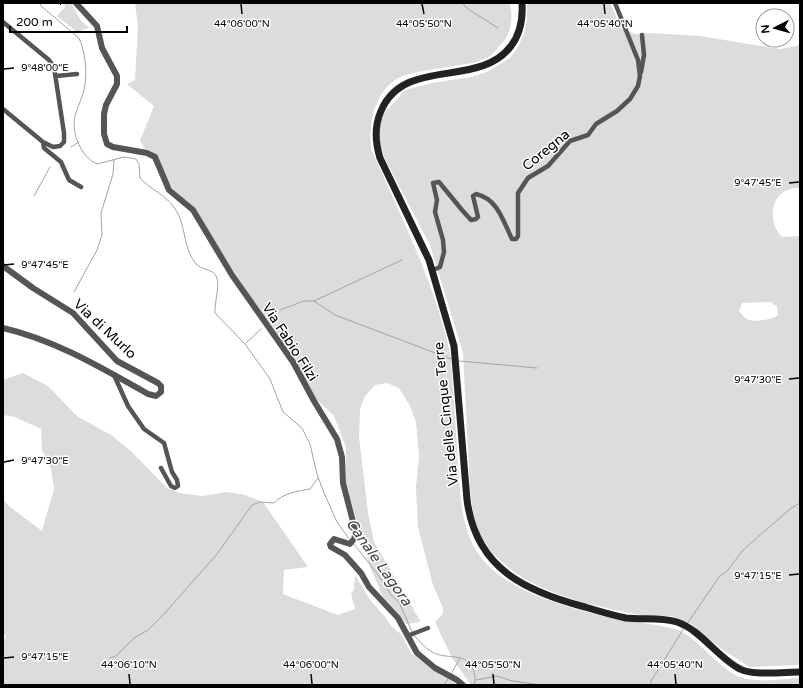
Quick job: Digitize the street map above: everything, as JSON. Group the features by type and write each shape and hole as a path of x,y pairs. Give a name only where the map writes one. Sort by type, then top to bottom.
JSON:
{"main road":[{"name":"Via delle Cinque Terre","path":"522,3 520,31 514,42 502,57 486,66 420,78 406,83 389,96 378,117 376,141 380,158 418,234 432,270 455,351 467,500 471,523 480,544 497,566 517,581 541,593 565,602 626,618 679,623 740,669 754,672 800,672"}],"street":[{"name":"Via Fabio Filzi","path":"76,3 97,26 102,48 117,76 117,84 106,105 104,114 106,141 114,147 147,153 155,158 169,190 193,210 232,275 293,362 337,439 342,457 343,483 356,536 350,544 335,539 330,544 331,547 345,555 361,573 369,587 412,635 414,651 436,668 463,685"},
{"name":"Coregna","path":"432,270 440,267 444,252 443,240 435,212 437,200 433,183 439,182 472,220 476,219 478,216 473,196 476,194 497,206 512,238 516,240 518,236 518,193 528,178 548,166 570,142 588,135 596,124 620,108 635,93 640,76 637,56 615,3"},
{"path":"3,22 52,63 56,76 65,138 62,144 55,147 43,142 3,109"},
{"path":"640,76 644,55 642,35"},
{"path":"56,76 77,74"},
{"path":"43,142 44,148 61,162 70,180 81,187"},
{"name":"Via di Murlo","path":"3,266 19,279 73,313 117,360 161,386 161,392 158,395 151,395 48,343 3,328"},
{"path":"114,375 128,406 144,429 164,443 172,472 177,480 178,486 175,488 171,486 162,468"},
{"path":"412,635 428,628"}],"shaded area":[{"path":"64,3 71,3 80,19 89,28 77,32 57,16 65,7"},
{"path":"135,3 510,3 510,29 505,39 492,55 477,62 416,72 395,80 377,102 371,130 371,149 406,226 427,278 451,358 463,514 467,530 474,547 485,562 498,574 530,593 565,606 594,614 675,629 690,637 724,667 740,677 753,680 800,678 800,685 471,685 452,658 435,622 443,614 443,608 433,585 418,527 416,488 419,456 416,422 410,406 399,388 387,383 375,385 365,396 360,409 359,437 368,513 374,542 421,622 406,624 383,597 370,567 346,483 346,447 334,416 316,399 294,357 265,319 192,206 176,192 166,178 158,158 150,151 145,149 140,141 154,106 127,84 135,80 138,26"},
{"path":"527,3 610,3 622,29 635,34 652,33 700,36 755,45 755,48 795,48 795,46 800,45 800,188 790,189 783,192 774,205 773,213 777,230 782,237 800,236 800,665 750,667 723,650 691,624 672,616 648,617 584,603 555,593 530,582 514,572 492,553 479,533 473,514 470,489 463,353 430,245 386,161 378,141 381,121 385,112 405,90 432,83 471,77 487,72 510,58 518,47 524,34 527,20","holes":["770,302 777,306 778,315 772,318 756,321 749,320 739,311 742,303"]},
{"path":"23,373 48,386 78,417 111,435 132,452 167,488 179,493 203,496 226,492 242,494 263,502 308,567 284,570 283,594 338,615 355,609 351,594 354,589 355,575 370,600 392,627 401,634 411,653 435,672 458,685 3,685 3,644 6,635 3,636 3,499 10,507 42,531 54,489 51,469 42,450 41,429 15,417 3,415 3,380"}],"waterway":[{"name":"Canale Lagora","path":"40,3 41,6 79,38 83,49 86,66 86,78 74,123 74,130 78,144 86,156 97,164 124,157 136,159 139,164 140,178 174,207 181,221 188,250 196,264 212,272 216,276 218,289 215,313 245,344 270,379 283,412 302,428 310,444 317,474 324,493 337,522 350,540"},
{"path":"462,3 468,9 498,28"},
{"path":"71,147 79,142"},
{"path":"74,292 97,250 102,235 101,213 113,174 114,160"},
{"path":"34,196 50,167"},
{"path":"280,310 304,301 314,301 402,260"},
{"path":"314,301 335,315 451,359"},
{"path":"246,343 261,329"},
{"path":"459,361 537,368"},
{"path":"110,658 116,656 134,638 148,630 163,615 217,554 252,505 260,502 274,503 286,495 310,489 318,478"},
{"path":"687,624 719,577 728,570 743,550 790,509 800,503"},
{"name":"Canale Lagora","path":"354,544 376,572 391,595 399,602 412,632"},
{"path":"651,685 651,681 684,628"},
{"name":"Canale Lagora","path":"414,635 432,652 443,656 464,659 469,662 474,674 474,685"},
{"path":"451,674 460,658"},
{"path":"476,680 497,676 512,681 542,685"},
{"path":"444,685 448,679"}]}
